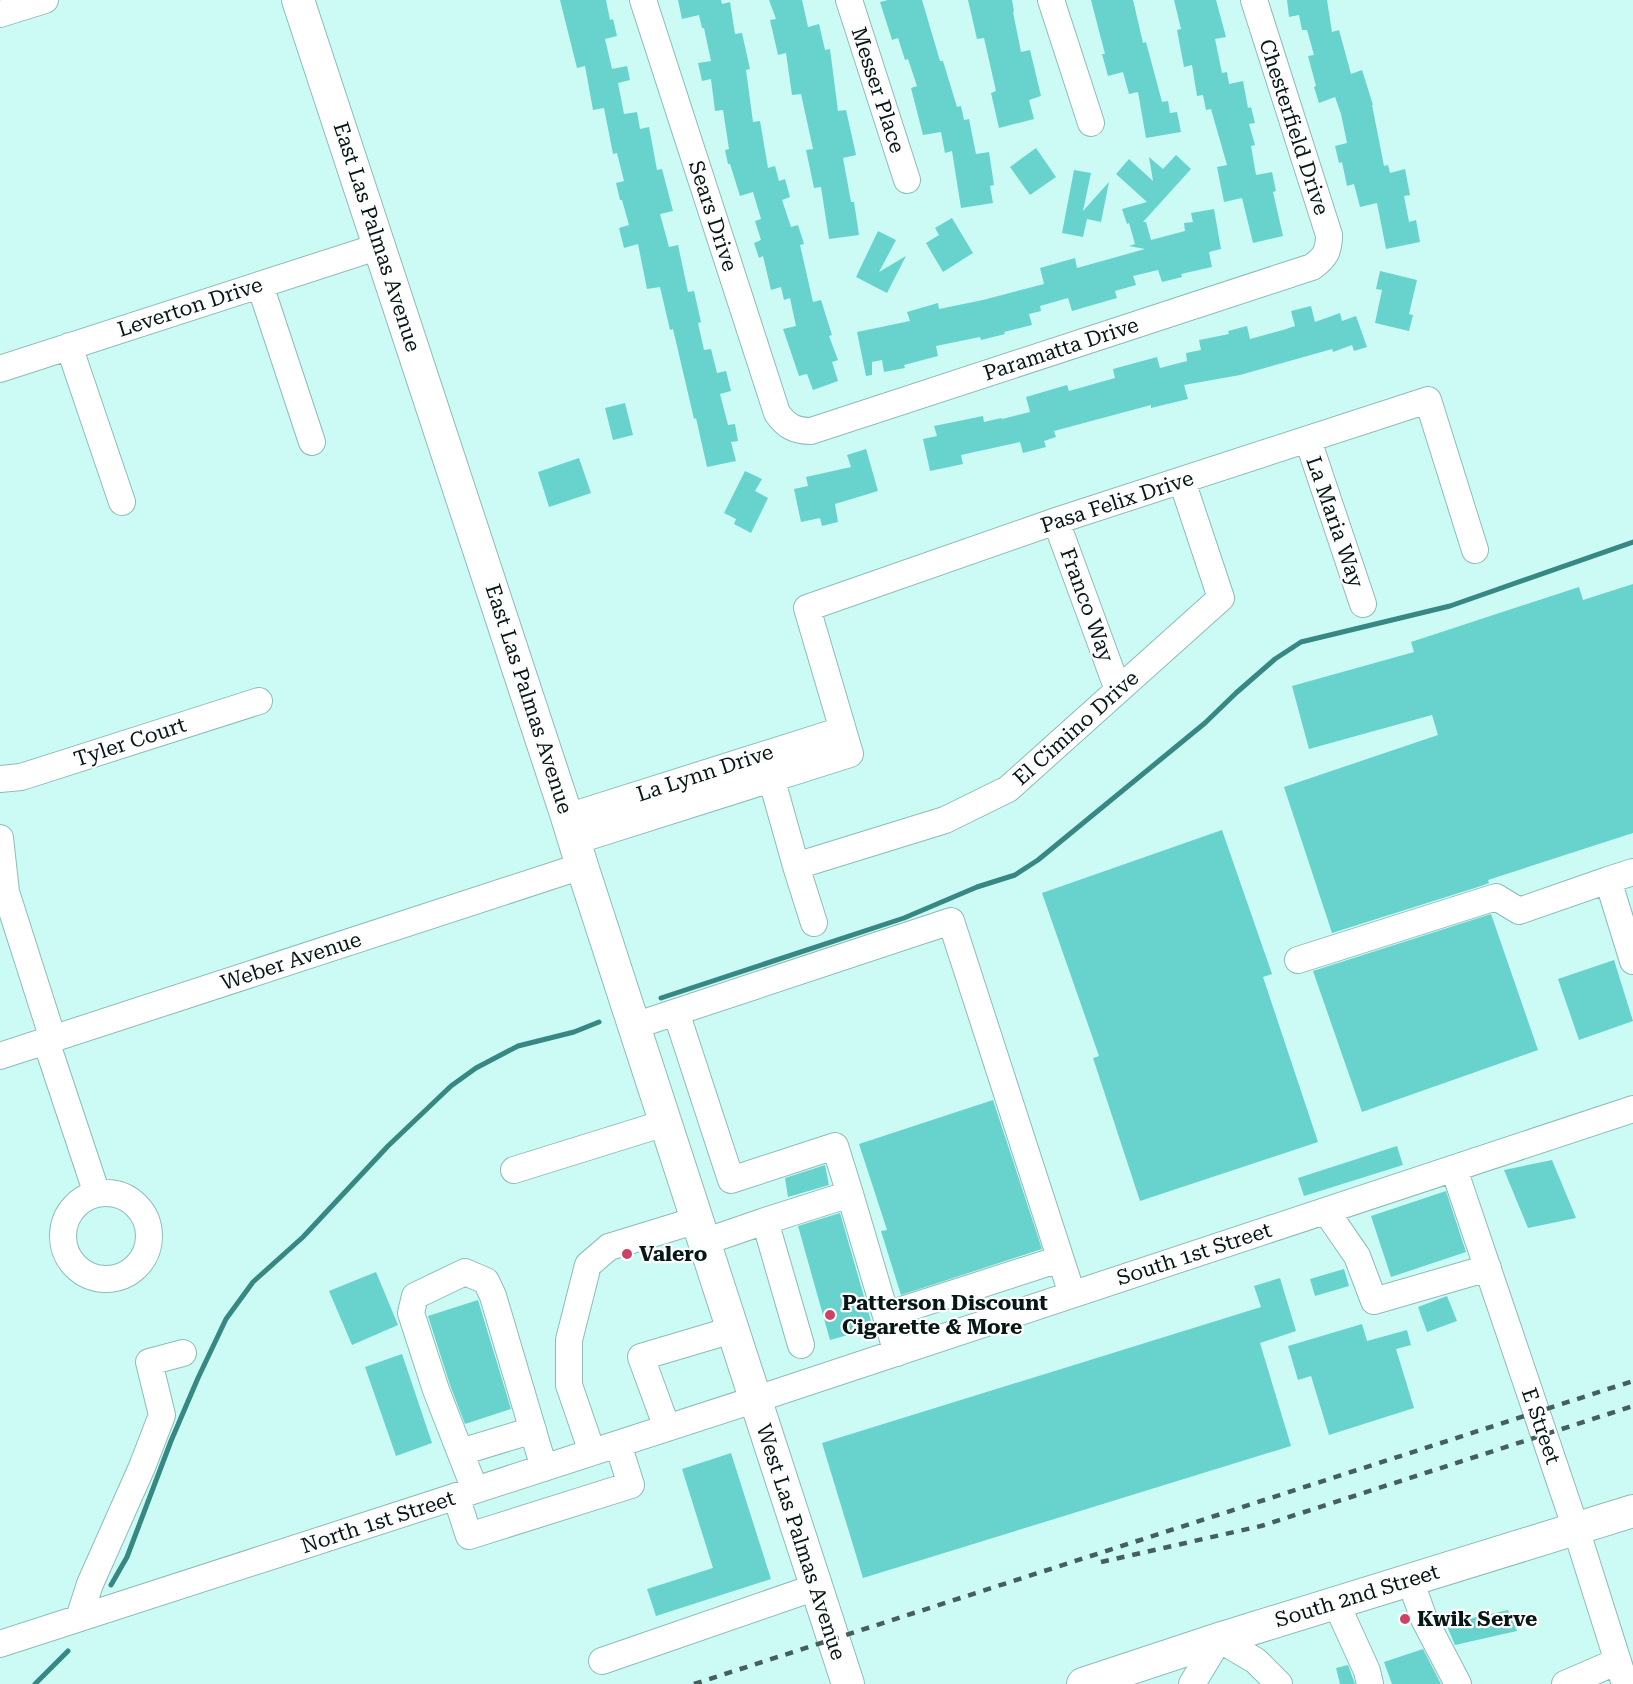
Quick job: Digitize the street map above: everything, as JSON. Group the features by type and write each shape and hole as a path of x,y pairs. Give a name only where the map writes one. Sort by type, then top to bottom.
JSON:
{"main road":[{"name":"East Las Palmas Avenue","path":"298,0 575,841 755,1399"},
{"name":"West Las Palmas Avenue","path":"755,1399 848,1684"},
{"name":"South 2nd Street","path":"1083,1684 1219,1639 1633,1511"}],"street":[{"path":"0,14 45,0"},
{"name":"Sears Drive","path":"643,0 777,413 791,428"},
{"name":"Messer Place","path":"849,0 907,180"},
{"path":"1051,0 1091,123"},
{"name":"Chesterfield Drive","path":"1254,0 1329,235 1326,254"},
{"name":"Leverton Drive","path":"0,369 380,246"},
{"name":"Paramatta Drive","path":"791,428 811,431 1312,267 1323,260 1326,254"},
{"path":"260,285 312,442"},
{"path":"69,346 123,502"},
{"name":"Pasa Felix Drive","path":"842,730 807,608 1056,521 1428,400 1475,550"},
{"name":"La Maria Way","path":"1308,440 1363,604"},
{"name":"El Cimino Drive","path":"796,866 945,820 1008,789 1221,598 1182,481"},
{"name":"Franco Way","path":"1056,521 1118,690"},
{"name":"Tyler Court","path":"0,779 21,777 259,701"},
{"name":"La Lynn Drive","path":"842,730 850,754 575,841 765,754 842,730"},
{"path":"765,754 814,923"},
{"path":"0,838 6,892 97,1194"},
{"name":"Weber Avenue","path":"0,1056 49,1040 575,841"},
{"path":"1298,960 1496,897 1519,911 1633,872"},
{"path":"1608,880 1633,961"},
{"path":"634,1026 951,921 1072,1294"},
{"path":"676,1012 731,1180 835,1146 897,1353"},
{"name":"South 1st Street","path":"755,1399 1633,1109"},
{"path":"514,1170 665,1123"},
{"name":"E Street","path":"1454,1169 1625,1674"},
{"path":"592,1452 569,1385 569,1340 588,1265 609,1248 765,1221 849,1194"},
{"path":"1326,1211 1358,1256 1374,1300 1488,1268"},
{"path":"765,1221 801,1345"},
{"path":"886,1315 1060,1259"},
{"path":"544,1468 493,1296 486,1281 465,1272 415,1296 411,1313 436,1390 461,1452 469,1536 631,1485 618,1444"},
{"path":"667,1428 641,1358 732,1330"},
{"path":"79,1618 90,1584 142,1467 162,1415 150,1362 183,1353"},
{"name":"North 1st Street","path":"0,1642 755,1399"},
{"path":"461,1452 533,1430"},
{"path":"1410,1580 1424,1619 1458,1684"},
{"path":"603,1661 816,1587"},
{"path":"1336,1603 1368,1671 1370,1684"},
{"path":"1191,1684 1219,1639 1256,1661 1279,1684"},
{"path":"1565,1684 1625,1674"}],"building":[{"path":"560,0 606,0 610,20 613,19 617,36 605,39 612,69 627,66 630,80 618,83 624,114 637,112 640,129 649,127 657,170 662,169 673,211 660,214 669,247 678,245 688,292 694,291 704,350 711,349 717,373 726,371 731,391 720,394 728,425 735,424 738,441 731,442 736,461 707,467 673,329 670,330 660,287 647,289 638,244 624,248 619,228 629,225 616,183 624,181 617,153 613,154 604,108 593,110 585,66 577,68"},
{"path":"678,0 721,0 722,4 730,2 735,34 742,33 750,69 746,70 753,122 760,121 768,168 775,166 779,181 785,179 790,197 782,200 791,227 798,225 804,244 800,245 813,302 821,300 832,335 829,336 838,360 832,362 838,381 813,390 807,374 799,376 783,329 796,326 790,298 784,300 781,287 771,290 763,256 759,258 754,243 761,240 755,221 761,219 753,192 740,196 725,150 729,149 723,110 715,111 711,79 702,81 698,63 711,61 704,28 702,28 699,15 682,19"},
{"path":"769,0 802,0 808,27 819,24 825,50 830,49 838,111 846,110 856,155 843,158 851,202 854,202 859,235 829,239 821,187 814,188 806,150 813,149 801,94 792,95 786,53 778,55 770,20 776,19"},
{"path":"922,0 940,61 943,61 957,107 961,106 964,120 969,119 976,154 989,152 994,185 990,186 993,203 961,208 952,151 945,153 941,132 923,135 911,88 917,86 898,38 892,40 880,2"},
{"path":"968,0 1012,0 1021,52 1030,50 1041,96 1029,100 1034,119 999,128 991,93 996,91 984,38 977,39"},
{"path":"1091,0 1133,0 1143,43 1146,42 1162,102 1168,101 1170,113 1177,112 1181,132 1146,138 1138,92 1129,94 1123,72 1108,76 1102,54 1105,54"},
{"path":"1174,0 1216,0 1226,37 1215,39 1222,73 1227,72 1229,84 1243,81 1248,108 1251,107 1255,123 1249,124 1255,145 1251,146 1256,175 1272,172 1276,191 1273,192 1283,236 1253,243 1242,198 1224,202 1217,167 1227,165 1211,109 1206,110 1203,95 1197,96 1192,65 1184,67 1177,30 1181,29"},
{"path":"1287,0 1327,0 1332,32 1339,30 1351,74 1362,70 1373,105 1384,166 1388,165 1390,173 1405,169 1410,195 1404,196 1409,222 1416,220 1420,242 1386,249 1377,203 1360,207 1354,184 1347,186 1342,162 1339,163 1335,146 1347,143 1341,114 1335,97 1319,103 1308,56 1314,55 1307,30 1302,30 1299,15 1289,17"},
{"path":"1036,148 1056,177 1030,195 1010,167"},
{"path":"1176,155 1191,169 1143,222 1146,222 1151,240 1185,231 1184,223 1193,222 1191,213 1214,209 1221,249 1209,252 1212,267 1181,274 1182,277 1162,282 1158,270 1133,276 1136,285 1115,291 1117,298 1072,311 1068,298 1040,306 1041,311 1029,314 1032,325 981,340 980,337 936,346 938,356 904,365 905,368 884,372 882,360 872,362 872,375 866,376 857,332 910,321 907,312 938,303 939,309 1044,284 1040,268 1075,258 1077,268 1145,249 1129,246 1135,244 1122,209 1147,202 1116,174 1129,159 1153,181 1149,157 1163,169"},
{"path":"1074,170 1091,173 1083,211 1109,182 1101,222 1087,219 1083,237 1062,233"},
{"path":"952,218 973,253 943,272 926,243 939,235 935,228"},
{"path":"878,231 896,240 879,272 906,256 887,293 856,277"},
{"path":"1380,271 1417,280 1409,314 1413,315 1409,331 1375,323 1382,290 1376,289"},
{"path":"1311,306 1315,322 1340,313 1342,321 1356,316 1367,347 1354,351 1352,345 1333,352 1332,349 1240,375 1184,385 1188,399 1151,408 1151,405 1054,431 1056,437 1044,441 1046,447 1023,453 1020,442 961,455 963,464 930,471 923,439 937,436 934,426 983,416 984,422 1030,412 1026,397 1067,385 1069,391 1115,378 1113,369 1157,357 1160,368 1187,361 1186,353 1201,350 1199,340 1229,334 1228,331 1247,326 1250,339 1283,330 1295,326 1291,311"},
{"path":"625,403 633,435 613,440 605,408"},
{"path":"866,449 878,491 835,504 838,522 822,526 820,518 801,522 794,489 808,486 806,477 851,467 847,455"},
{"path":"579,458 591,493 549,507 538,472"},
{"path":"745,471 762,479 755,491 768,498 751,533 734,524 736,519 724,513"},
{"path":"1633,584 1633,833 1488,880 1489,883 1481,886 1332,933 1284,787 1438,735 1432,715 1309,749 1292,686 1414,652 1411,642 1579,587 1583,600"},
{"path":"1222,830 1272,974 1263,977 1318,1142 1140,1201 1093,1058 1099,1056 1042,893"},
{"path":"1491,914 1538,1050 1362,1112 1313,971"},
{"path":"1614,960 1633,1021 1579,1040 1558,979"},
{"path":"993,1100 1042,1249 901,1295 881,1231 887,1230 859,1144"},
{"path":"1397,1146 1403,1165 1304,1196 1298,1178"},
{"path":"1552,1160 1576,1218 1528,1228 1504,1170"},
{"path":"825,1165 829,1185 788,1197 785,1178"},
{"path":"1446,1191 1466,1252 1391,1277 1371,1216"},
{"path":"840,1213 873,1328 830,1340 798,1226"},
{"path":"1344,1269 1349,1286 1315,1296 1310,1279"},
{"path":"376,1272 398,1325 352,1345 329,1291"},
{"path":"1280,1278 1296,1331 1260,1343 1291,1446 863,1578 822,1443 1261,1307 1254,1286"},
{"path":"1447,1296 1457,1321 1427,1332 1418,1307"},
{"path":"478,1300 511,1409 465,1424 428,1316"},
{"path":"1362,1324 1367,1341 1407,1330 1411,1345 1396,1349 1414,1408 1329,1435 1311,1376 1298,1380 1288,1346"},
{"path":"402,1354 432,1443 396,1456 365,1367"},
{"path":"731,1453 771,1579 656,1616 647,1589 713,1568 682,1469"},
{"path":"1508,1610 1517,1631 1455,1645 1446,1624"},
{"path":"1423,1649 1441,1684 1392,1684 1384,1662"},
{"path":"1348,1665 1355,1684 1340,1684 1336,1668"}],"waterway":[{"path":"661,998 904,918 977,887 1015,875 1038,860 1205,723 1275,659 1301,642 1450,606 1633,542"},
{"path":"111,1585 127,1557 171,1441 198,1378 226,1319 253,1282 303,1237 388,1146 451,1086 476,1068 518,1046 574,1032 599,1022"},
{"path":"35,1684 68,1651"}],"railway":[{"path":"694,1684 1633,1381"},
{"path":"1101,1562 1261,1526 1633,1406"}],"place":[{"name":"Valero","path":"627,1254"},
{"name":"Patterson Discount Cigarette & More","path":"830,1315"},
{"name":"Kwik Serve","path":"1405,1619"}]}
